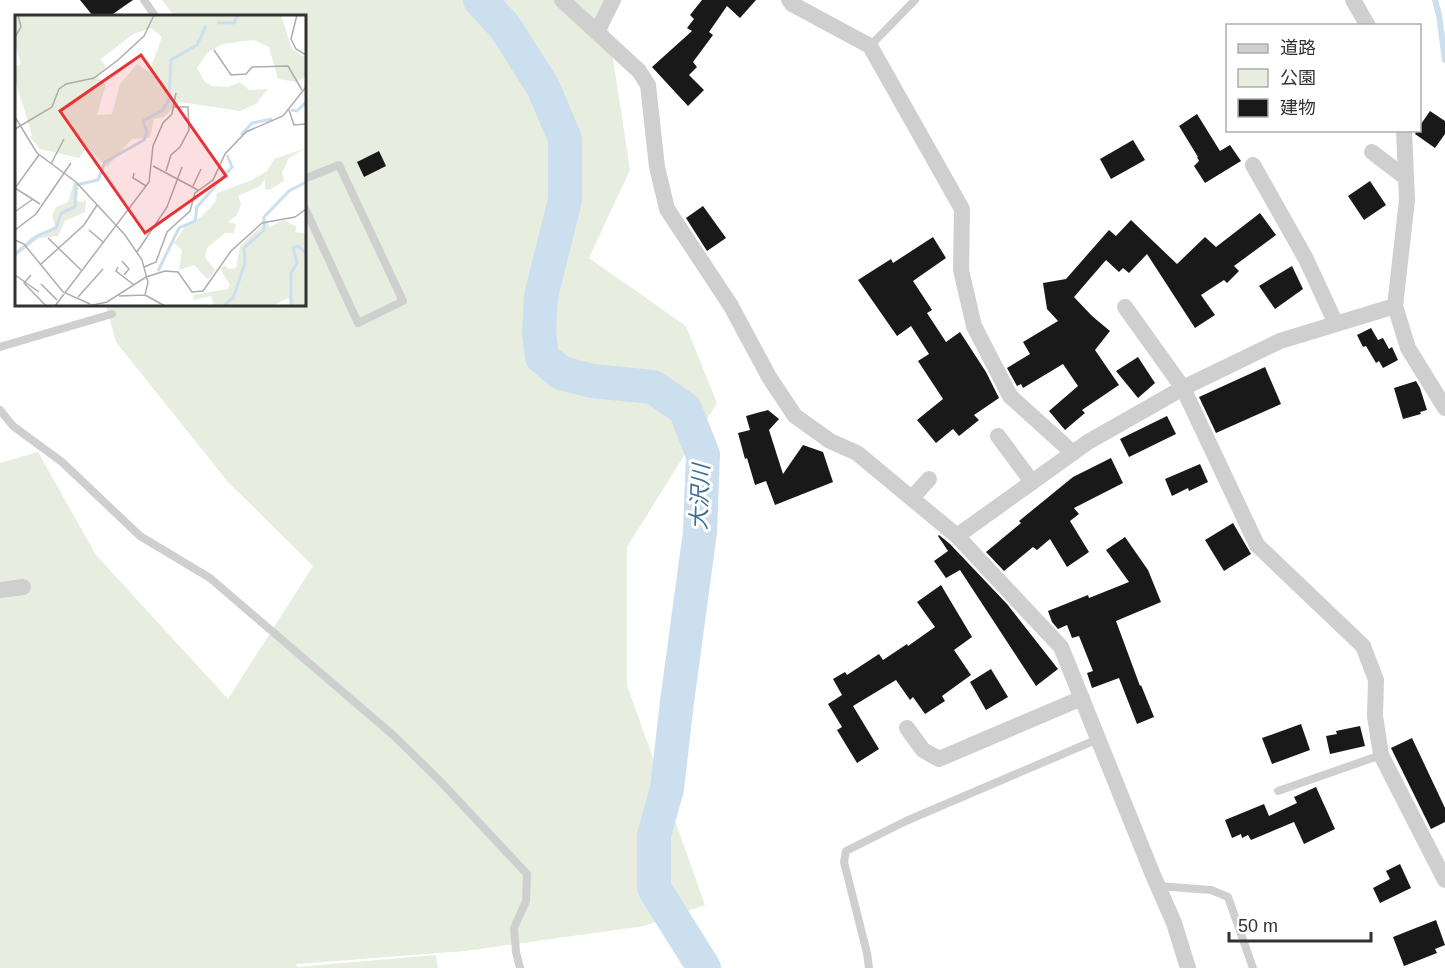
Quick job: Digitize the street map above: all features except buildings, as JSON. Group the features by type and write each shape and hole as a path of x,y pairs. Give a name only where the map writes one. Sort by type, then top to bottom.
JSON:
{"street":[{"path":"562,0 639,71 648,85 657,167 667,209 730,306 769,377 795,416 830,441 857,453 957,536 1061,647 1174,923 1188,968"},
{"path":"597,32 613,0"},
{"path":"789,0 792,4 870,46 962,208 961,270 974,326 1010,396 1073,453"},
{"path":"1353,0 1367,24"},
{"path":"1404,132 1407,200 1395,306 1408,348 1445,408"},
{"path":"1372,153 1406,178"},
{"path":"1253,165 1306,259 1336,324"},
{"path":"957,536 1088,442 1183,388 1280,341 1395,306"},
{"path":"1125,308 1183,388 1257,545 1363,646 1376,680 1375,716 1381,755 1445,880"},
{"path":"998,436 1032,482"},
{"path":"912,498 929,479"},
{"path":"0,590 23,587"},
{"path":"907,728 923,750 939,759 1082,698"}],"lane":[{"path":"144,0 154,15"},
{"path":"870,46 915,0"},
{"path":"306,178 339,165 403,301 358,323 306,210"},
{"path":"0,347 112,314"},
{"path":"0,410 13,426 62,462 140,536 210,578 393,735 506,851 527,874 526,901 514,928 520,968"},
{"path":"869,968 844,862 846,851 906,821 1098,739"},
{"path":"1278,791 1381,755"},
{"path":"1158,886 1211,890 1228,897 1253,968"}],"green space":[{"path":"162,0 604,0 630,170 589,258 686,326 717,403 627,547 627,685 705,905 644,926 465,951 296,964 297,967 436,955 438,968 0,968 0,463 38,452 96,555 228,699 313,566 228,482 116,342 106,306 306,306 306,15 173,15"}],"waterway":[{"name":"大沢川","path":"480,0 505,27 543,87 565,139 565,200 541,296 539,332 542,357 561,373 592,381 653,387 685,409 703,455 700,532 667,789 654,835 654,888 704,968"},
{"path":"1435,0 1445,60"}]}
